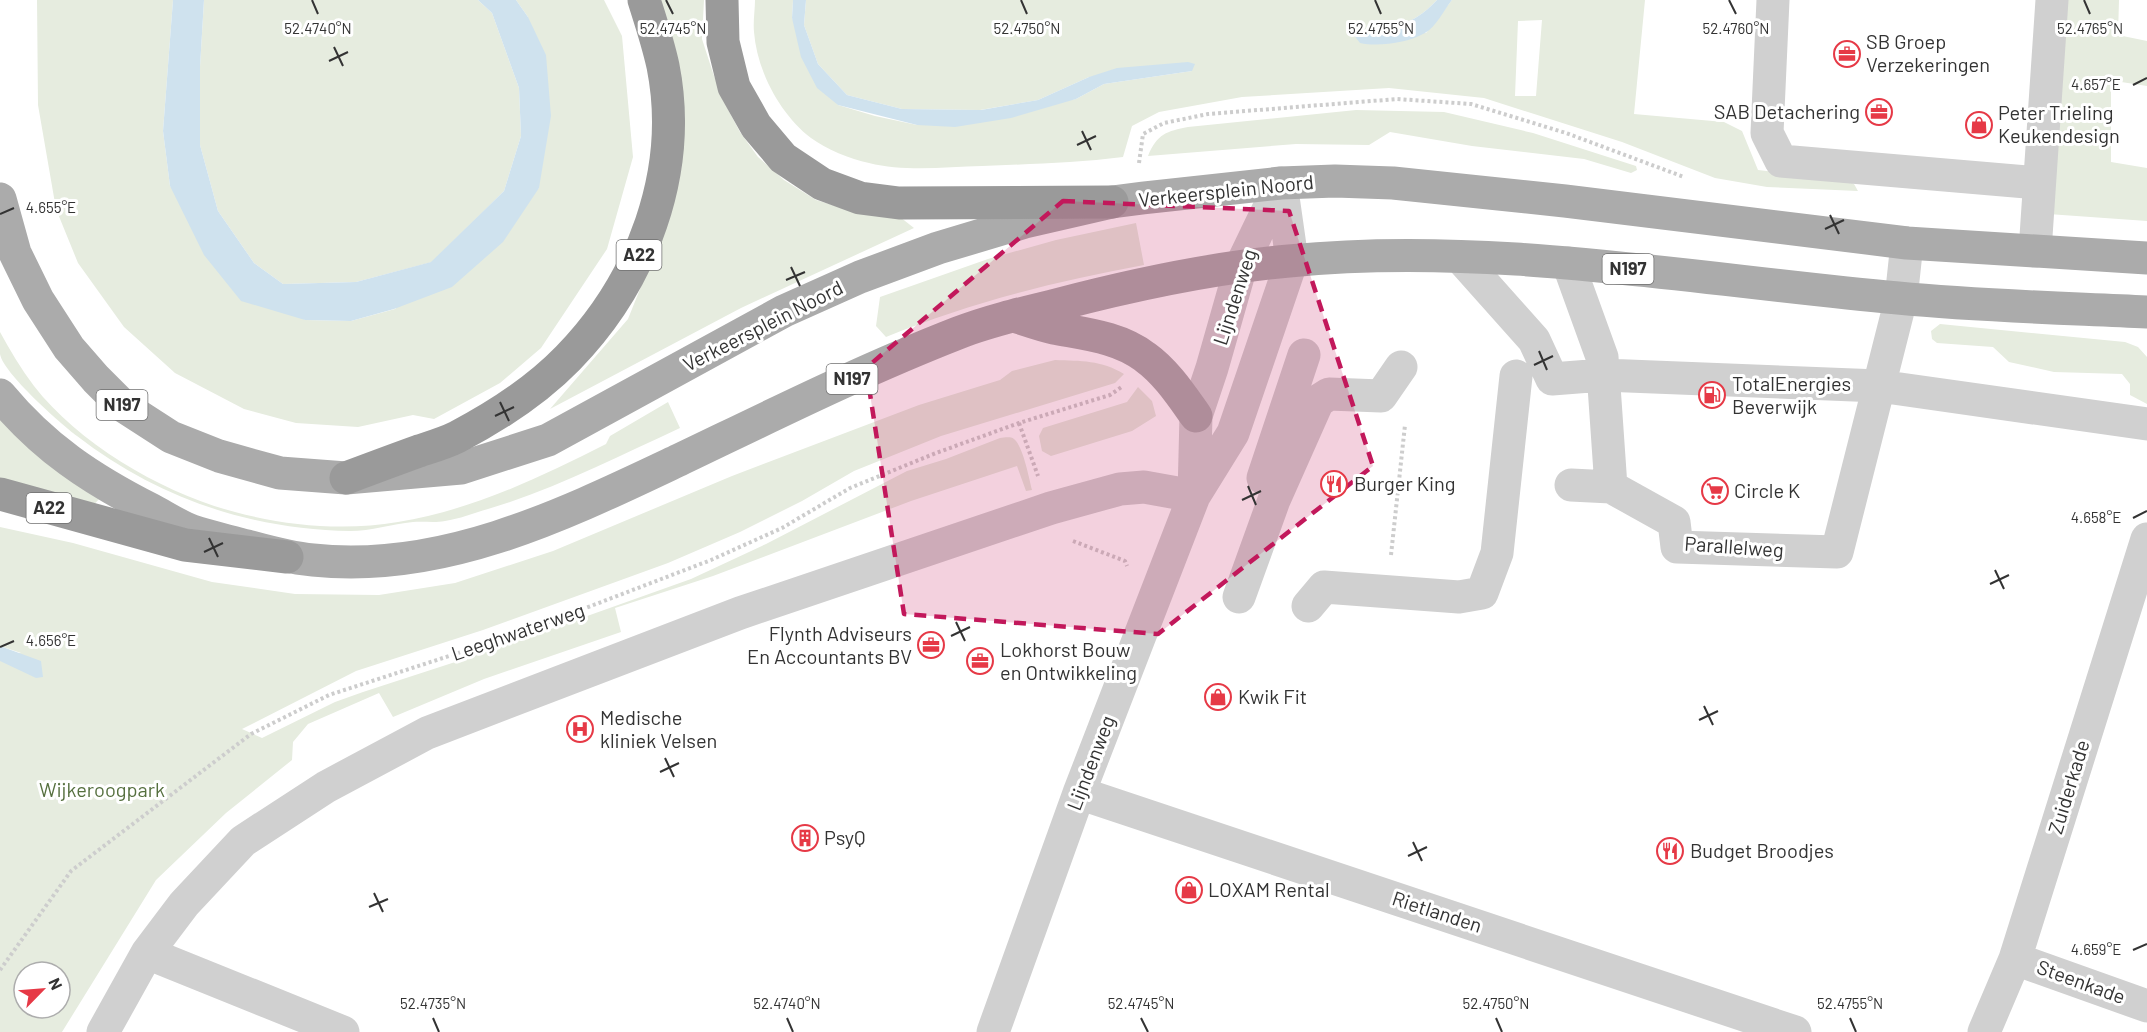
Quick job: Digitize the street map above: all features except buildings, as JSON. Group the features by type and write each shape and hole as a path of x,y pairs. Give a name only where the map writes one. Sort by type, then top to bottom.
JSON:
{"highway":[{"name":"A22","path":"346,478 455,438 518,400 543,381 591,332 636,264 660,195 668,129 663,68 644,0"},
{"path":"722,0 723,42 734,87 756,126 783,159 822,184 860,198 899,203 1112,202"},
{"name":"A22","path":"0,494 185,545 287,557"}],"main road":[{"name":"Verkeersplein Noord","path":"0,199 15,253 38,300 69,348 123,406 171,437 219,456 280,474 346,478 461,468 548,440 784,311 860,277 976,236 1112,202 1281,183 1335,181 1393,183 1565,201 1906,243"},
{"name":"N197","path":"1906,243 2147,258"},
{"name":"N197","path":"0,395 32,430 64,458 108,488 191,531 287,557 338,562 397,560 455,549 524,528 588,503 839,384 960,333 1012,316 1132,286 1241,267 1292,260 1354,257 1460,257 1568,262 1901,299 2147,312"},
{"path":"1012,316 1107,338 1131,348 1159,369 1196,416"}],"street":[{"path":"1773,0 1767,133 1781,161 2039,183"},
{"path":"2035,251 2052,0"},
{"name":"Lijndenweg","path":"993,1032 1079,793 1194,496 1233,433 1292,260 1281,183"},
{"name":"Lijndenweg","path":"1194,496 1196,416 1241,267 1281,183"},
{"name":"Parallelweg","path":"1611,487 1674,522 1677,547 1837,552 1901,299 1906,243"},
{"path":"1460,257 1534,340 1552,379 1603,375 1879,386 2147,424"},
{"path":"1568,262 1602,357 1611,487 1571,484"},
{"path":"1304,355 1232,595 1318,401 1329,394 1381,396 1401,367"},
{"path":"1308,606 1324,587 1459,597 1482,593 1497,553 1516,376"},
{"path":"103,1032 147,953 184,904 243,841 326,787 427,733 740,613 1051,508 1120,489 1144,487 1194,496"},
{"name":"Zuiderkade","path":"1984,1032 2015,959 2147,539"},
{"name":"Rietlanden","path":"1079,793 1795,1032"},
{"path":"147,953 343,1032"},
{"name":"Steenkade","path":"2015,959 2147,1006"}],"path":[{"path":"1387,591 1406,415"},
{"name":"Leeghwaterweg","path":"0,970 71,871 251,734 329,695 523,632 711,560 782,528 850,488 1019,423 1064,537 1125,561 1129,570"}],"highlighted area":[{"path":"1063,201 1289,211 1373,466 1158,634 904,614 866,368"}],"green space":[{"path":"37,0 173,0 163,131 170,186 305,320 351,321 395,309 539,188 528,17 516,0 604,0 622,36 633,157 607,249 541,348 500,383 434,419 413,415 358,427 296,423 244,409 175,373 124,327 78,263 56,209 38,105"},
{"path":"204,0 478,0 492,13 519,88 521,136 504,191 432,262 356,282 283,284 254,263 218,211 200,145 200,67"},
{"path":"650,0 704,0 702,39 723,100 740,132 758,157 784,180 816,200 862,214 900,217 914,228 741,308 550,409 628,319 664,229"},
{"path":"755,0 793,0 792,18 838,105 917,125 1076,99 1104,84 1192,71 1089,77 1038,100 980,110 902,109 847,95 818,64 804,25 806,0 1437,0 1418,17 1408,22 1354,34 1426,33 1452,0 1645,0 1634,114 1724,122 1742,131 1758,170 1847,180 1854,184 1858,191 1767,187 1715,178 1622,142 1484,98 1389,88 1242,97 1159,112 1132,126 1123,157 1088,161 939,168 883,166 854,159 824,146 811,138 789,117 772,91 760,62 754,32","holes":["1542,20 1536,96 1515,96 1518,21"]},
{"path":"2067,0 2119,0 2118,35 2147,41 2147,86 2115,81 2111,86 2111,162 2147,168 2147,221 2048,214"},
{"path":"1356,110 1444,112 1533,133 1636,166 1637,170 1631,173 1584,159 1472,146 1390,132 1369,145 1296,144 1148,156 1159,138 1181,128"},
{"path":"1136,223 1144,265 1013,294 886,337 876,326 880,297 988,259 1056,240"},
{"path":"1940,324 2125,342 2138,347 2147,357 2147,404 2130,395 2130,384 2122,374 2054,372 2009,362 1993,347 1937,343 1932,339 1931,331"},
{"path":"0,332 29,380 53,407 74,428 125,464 152,480 208,504 255,517 295,524 378,525 452,510 505,491 606,444 610,436 668,402 680,428 562,482 456,519 441,522 413,522 350,531 276,524 206,506 172,493 108,458 59,421 21,385 0,354"},
{"name":"Wijkeroogpark","path":"1055,360 1099,364 1124,374 1115,383 941,436 854,471 802,501 740,532 668,563 483,630 356,671 242,729 262,738 335,702 489,651 691,579 766,544 907,471 1000,438 1014,439 1023,455 1032,490 1026,491 1017,466 911,501 713,576 615,608 621,632 484,679 393,717 379,693 308,724 293,742 292,760 226,813 156,880 72,1016 72,960 12,960 12,1020 69,1020 62,1032 0,1032 0,655 21,653 0,646 0,527 73,543 212,582 295,594 379,595 455,583 553,551 732,476 919,405 1000,380 1012,371"},
{"path":"1138,387 1152,401 1156,416 1132,431 1051,456 1042,451 1039,436 1043,428 1127,402"},
{"path":"0,419 99,499 92,507 0,482"}],"water":[{"path":"173,0 204,0 200,67 200,145 218,211 254,263 283,284 356,282 431,262 504,191 521,136 519,88 492,13 478,0 516,0 528,17 546,55 551,116 539,188 503,242 452,287 394,309 351,321 305,320 241,301 204,255 170,186 163,131"},
{"path":"793,0 806,0 804,25 818,64 847,95 902,109 981,110 1038,100 1089,77 1117,68 1188,62 1195,64 1192,71 1104,84 1076,99 1011,118 955,127 917,125 838,105 817,88 801,57 792,18"},
{"path":"1437,0 1452,0 1433,27 1418,36 1402,42 1375,45 1360,43 1353,34 1389,28 1408,22 1418,17"},
{"path":"0,646 41,661 43,677 36,678 0,661"}],"place":[{"name":"SB Groep Verzekeringen","path":"1847,54"},
{"name":"SAB Detachering","path":"1879,112"},
{"name":"Peter Trieling Keukendesign","path":"1979,125"},
{"name":"TotalEnergies Beverwijk","path":"1712,395"},
{"name":"Burger King","path":"1334,484"},
{"name":"Circle K","path":"1715,491"},
{"name":"Flynth Adviseurs En Accountants BV","path":"931,645"},
{"name":"Lokhorst Bouw en Ontwikkeling","path":"980,661"},
{"name":"Kwik Fit","path":"1218,697"},
{"name":"Medische kliniek Velsen","path":"580,729"},
{"name":"PsyQ","path":"805,838"},
{"name":"Budget Broodjes","path":"1670,851"},
{"name":"LOXAM Rental","path":"1189,890"}]}
